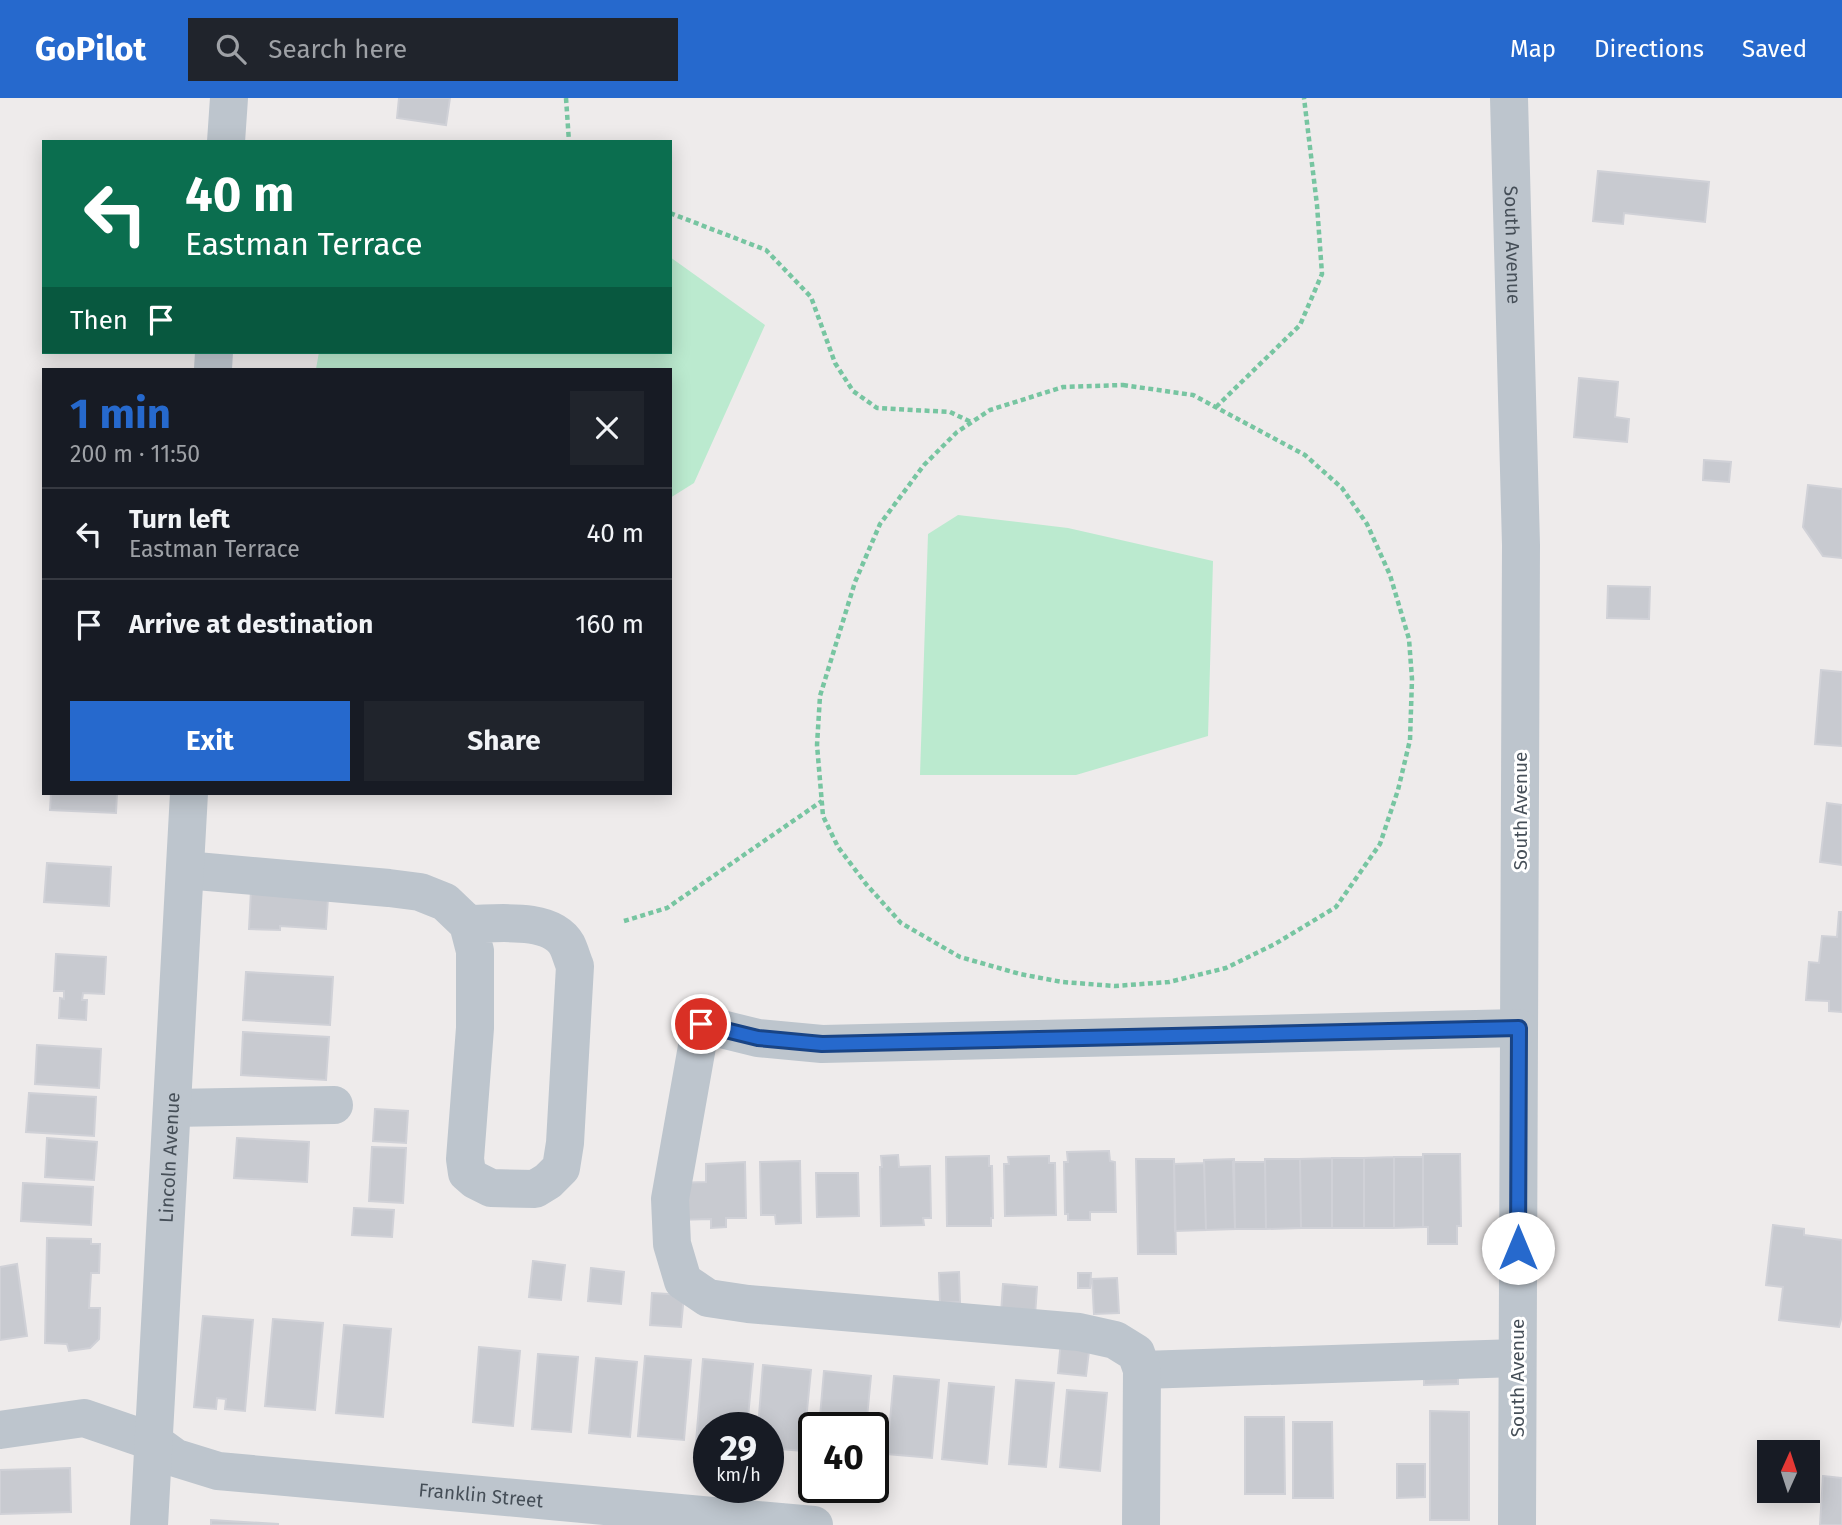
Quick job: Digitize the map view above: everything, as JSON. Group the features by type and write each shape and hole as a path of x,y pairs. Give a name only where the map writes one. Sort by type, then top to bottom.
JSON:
{"street":[{"path":"226,140 229,98"},
{"name":"South Avenue","path":"1509,98 1521,545 1517,1525"},
{"name":"Lincoln Avenue","path":"149,1525 189,795"},
{"path":"185,870 420,892 445,902 468,924 475,951 475,1028 465,1159 467,1173 491,1188 535,1189 561,1168 565,1143 575,966 566,943 555,934 530,923 468,924"},
{"path":"1141,1525 1142,1370 1136,1353 1115,1340 1079,1332 748,1304 708,1298 682,1281 672,1244 670,1199 701,1024 758,1038 822,1044 1519,1028"},
{"path":"172,1108 334,1105"},
{"path":"1142,1370 1517,1358"},
{"name":"Franklin Street","path":"0,1430 84,1418 153,1442 176,1458 218,1471 814,1525"}],"path":[{"path":"566,98 569,140"},
{"path":"1216,407 1300,325 1322,274 1304,98"},
{"path":"672,214 766,250 811,297 835,363 853,391 877,408 950,412 971,422"},
{"path":"1124,385 1193,395 1305,455 1342,488 1367,524 1390,575 1409,639 1412,679 1410,740 1398,790 1380,844 1336,907 1275,944 1226,968 1169,982 1115,986 1062,982 1020,975 960,957 901,923 838,847 823,816 817,744 820,696 855,582 880,524 924,465 971,422 990,410 1063,387 1124,385"},
{"path":"624,920 667,908 822,801"}],"green space":[{"path":"672,258 765,325 694,483 672,497 672,368 316,368 319,354 672,354"},
{"path":"958,515 1068,528 1213,561 1208,736 1076,775 920,775 928,534"}],"building":[{"path":"399,98 450,98 446,125 397,118"},
{"path":"1598,171 1709,182 1705,222 1624,213 1623,224 1593,221"},
{"path":"1579,378 1618,382 1615,417 1629,419 1627,442 1574,437"},
{"path":"1704,460 1731,462 1729,482 1703,480"},
{"path":"1808,485 1842,489 1842,558 1823,556 1803,527"},
{"path":"1608,586 1650,587 1649,619 1607,618"},
{"path":"1821,670 1842,672 1842,746 1815,744"},
{"path":"51,795 117,795 116,813 50,810"},
{"path":"1827,803 1842,805 1842,865 1820,862"},
{"path":"47,863 111,867 109,906 44,902"},
{"path":"251,890 328,898 326,929 280,926 280,930 249,929"},
{"path":"1839,912 1842,912 1842,1012 1829,1011 1829,1001 1806,1000 1809,962 1819,963 1822,936 1837,937"},
{"path":"56,954 106,957 104,994 83,993 82,1000 87,1000 86,1020 59,1018 60,998 64,999 64,991 54,991"},
{"path":"246,972 333,977 330,1025 243,1020"},
{"path":"243,1032 329,1037 326,1080 241,1075"},
{"path":"37,1045 101,1049 99,1088 35,1084"},
{"path":"29,1093 96,1097 94,1136 26,1132"},
{"path":"375,1109 408,1111 406,1143 373,1141"},
{"path":"47,1138 97,1142 94,1180 45,1177"},
{"path":"237,1138 309,1142 307,1182 234,1178"},
{"path":"372,1147 406,1148 403,1203 369,1201"},
{"path":"1109,1151 1110,1161 1115,1162 1116,1212 1090,1212 1090,1220 1068,1220 1068,1214 1065,1214 1064,1162 1068,1162 1067,1152"},
{"path":"1423,1154 1460,1154 1461,1226 1457,1226 1457,1244 1428,1244 1428,1227 1423,1227"},
{"path":"898,1155 899,1167 930,1166 931,1218 923,1218 924,1225 881,1226 881,1156"},
{"path":"989,1156 989,1166 992,1166 991,1226 947,1226 946,1157"},
{"path":"1049,1156 1049,1163 1055,1163 1056,1215 1005,1216 1004,1164 1009,1164 1008,1157"},
{"path":"1394,1157 1423,1157 1423,1227 1394,1228"},
{"path":"1394,1157 1394,1228 1364,1228 1364,1158"},
{"path":"1332,1158 1364,1158 1364,1228 1332,1228"},
{"path":"1332,1158 1332,1228 1301,1228 1300,1159"},
{"path":"1136,1159 1174,1159 1176,1254 1138,1254"},
{"path":"1234,1159 1235,1229 1206,1230 1204,1160"},
{"path":"1265,1159 1300,1159 1301,1228 1266,1229"},
{"path":"800,1161 801,1223 776,1224 775,1215 761,1215 760,1162"},
{"path":"745,1162 746,1218 726,1218 726,1227 711,1228 711,1219 675,1220 674,1183 706,1182 706,1164"},
{"path":"1233,1162 1265,1162 1266,1229 1235,1229"},
{"path":"1204,1163 1206,1230 1175,1231 1174,1164"},
{"path":"816,1173 858,1173 859,1216 817,1217"},
{"path":"23,1183 93,1187 91,1225 21,1221"},
{"path":"354,1208 394,1210 392,1237 352,1235"},
{"path":"1773,1225 1804,1229 1804,1235 1842,1240 1842,1316 1839,1327 1779,1320 1783,1287 1766,1285"},
{"path":"47,1238 91,1239 91,1244 100,1244 99,1273 91,1273 89,1308 100,1308 99,1339 90,1348 69,1351 67,1344 45,1343"},
{"path":"533,1261 565,1265 561,1300 529,1297"},
{"path":"17,1264 27,1336 0,1340 0,1267"},
{"path":"591,1268 624,1272 621,1304 588,1301"},
{"path":"959,1272 960,1302 940,1303 939,1273"},
{"path":"1078,1273 1091,1273 1090,1288 1078,1288"},
{"path":"1117,1278 1119,1313 1094,1314 1092,1279"},
{"path":"1003,1284 1037,1287 1035,1316 1001,1314"},
{"path":"652,1293 684,1295 681,1327 650,1325"},
{"path":"203,1316 253,1320 245,1411 225,1409 226,1399 217,1398 216,1409 194,1407"},
{"path":"273,1319 323,1323 315,1410 265,1406"},
{"path":"344,1325 391,1329 383,1417 336,1413"},
{"path":"1061,1340 1090,1343 1086,1376 1058,1373"},
{"path":"479,1347 520,1351 513,1426 473,1422"},
{"path":"538,1354 578,1357 571,1432 532,1429"},
{"path":"645,1356 691,1360 684,1440 638,1436"},
{"path":"596,1358 637,1362 630,1437 589,1433"},
{"path":"703,1359 753,1364 748,1412 699,1412"},
{"path":"763,1365 811,1370 807,1412 798,1412 798,1451 784,1449 784,1412 759,1412"},
{"path":"1458,1365 1458,1384 1424,1385 1424,1377"},
{"path":"824,1371 871,1376 868,1412 820,1412"},
{"path":"894,1376 939,1380 932,1458 889,1454"},
{"path":"1016,1380 1054,1383 1046,1467 1009,1464"},
{"path":"949,1383 994,1387 987,1464 942,1459"},
{"path":"1067,1390 1107,1393 1100,1471 1060,1467"},
{"path":"1430,1411 1469,1412 1469,1520 1430,1520"},
{"path":"1245,1417 1284,1417 1285,1494 1245,1494"},
{"path":"1293,1422 1332,1422 1333,1498 1293,1498"},
{"path":"1397,1464 1425,1464 1425,1497 1397,1498"},
{"path":"70,1468 71,1512 0,1514 0,1470"},
{"path":"1823,1476 1842,1478 1842,1525 1820,1525"},
{"path":"211,1520 278,1524 278,1525 211,1525"}],"route":[{"path":"701,1024 758,1038 822,1044 1519,1028 1518,1248"}]}
